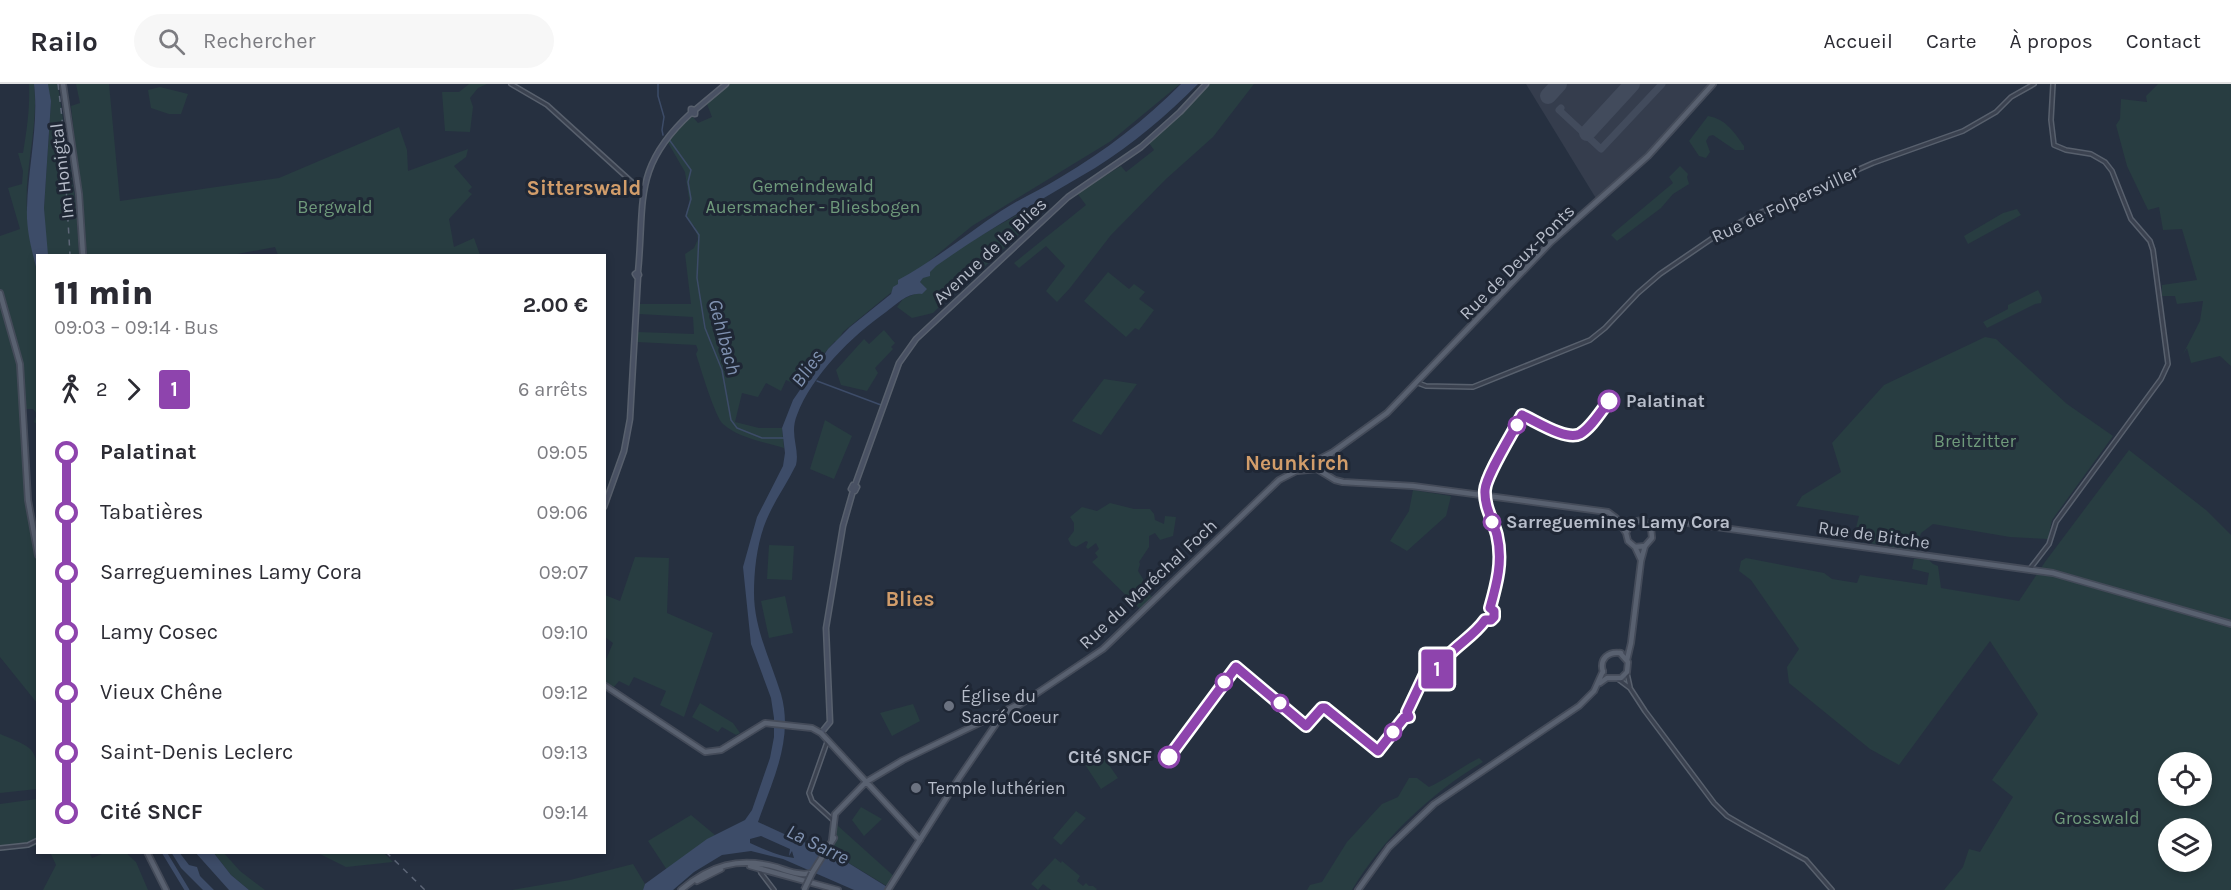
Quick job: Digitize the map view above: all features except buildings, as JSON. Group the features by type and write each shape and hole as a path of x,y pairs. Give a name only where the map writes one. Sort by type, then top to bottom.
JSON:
{"main road":[{"name":"Im Honigtal","path":"63,84 79,194 83,254"},
{"path":"606,501 624,451 630,419 644,188 652,165 664,143 693,112 726,84"},
{"name":"Avenue de la Blies","path":"820,733 830,722 825,639 843,526 853,490 851,487 855,485 899,363 916,339 1068,197 1142,147 1206,84"},
{"name":"Rue de Deux-Ponts","path":"1317,464 1384,415 1418,383 1551,242 1648,156 1713,84"},
{"path":"0,293 19,359 28,500 36,544"},
{"path":"1317,464 1326,475 1343,482 1413,486 1602,511 1613,515 1619,521 1641,561"},
{"name":"Rue du Maréchal Foch","path":"1296,471 1317,464"},
{"name":"Rue du Maréchal Foch","path":"834,818 866,782 903,760 1027,700 1103,649 1279,480 1317,464"},
{"path":"1619,521 1631,523 1638,520 1648,524 1653,533"},
{"name":"Rue de Bitche","path":"1648,524 1680,522 2029,570 2080,580 2231,624"},
{"path":"1626,532 1631,523"},
{"path":"1635,547 1645,546 1651,541 1653,533 1664,523"},
{"path":"1597,685 1604,679 1618,679 1627,672 1641,561 1645,546"},
{"path":"1358,890 1389,847 1424,812 1588,699 1603,671 1602,664 1606,656 1612,652 1620,653 1630,648"},
{"path":"1620,653 1627,660"},
{"path":"1603,671 1610,678"},
{"path":"606,686 698,749 710,753 725,748 762,724 772,722 812,728 820,733 826,743 846,761 920,840"},
{"path":"889,888 987,736 1007,710"},
{"path":"804,890 831,843 835,834 836,817 842,807"},
{"path":"831,843 834,818"},
{"path":"147,854 166,890"},
{"path":"683,890 703,877 728,867 744,864 796,873 812,873"},
{"path":"762,866 794,879 838,890"},
{"path":"762,866 824,882 844,890"}],"street":[{"path":"511,84 544,102 633,183 644,188"},
{"name":"Rue de Folpersviller","path":"1418,383 1426,386 1473,387 1590,340 1660,274 1720,233 1873,162 1963,131 1996,112 2011,97 2034,84"},
{"path":"2029,570 2047,546 2060,517 2155,387 2165,369 2166,356 2151,244 2131,219 2112,171 2105,162 2097,156 2066,150 2053,144 2051,116 2053,84"},
{"path":"1627,672 1630,688"},
{"path":"1618,679 1630,688 1714,803 1727,816 1802,857 1822,876 1832,890"},
{"path":"826,743 809,797 826,814 834,818"},
{"path":"0,848 28,845 36,841"},
{"path":"762,866 760,873 774,890"}],"shaded area":[{"path":"1526,84 1712,84 1654,148 1597,200"}],"green space":[{"path":"29,84 34,84 35,116 27,195 29,234 36,267 36,413 33,409 20,409 20,419 27,419 31,503 36,530 36,702 0,657 0,236 20,229 8,188 22,184 23,171 18,153 23,153 29,110"},
{"path":"47,84 57,84 76,204 79,254 47,254 46,250 44,208 51,101"},
{"name":"Bergwald","path":"76,84 109,84 120,201 279,178 399,127 407,150 408,171 468,149 466,157 454,166 472,187 468,191 472,194 449,219 454,247 474,238 480,254 278,254 275,247 237,254 87,254 71,106 80,103"},
{"path":"469,84 487,84 478,88 470,98 473,107 470,132 445,131 442,92 459,92"},
{"name":"Gemeindewald Auersmacher - Bliesbogen","path":"724,84 1180,84 1111,141 972,226 843,332 837,342 835,341 822,356 801,387 786,380 781,391 766,383 758,397 742,393 735,422 759,428 782,428 784,448 744,436 723,424 708,391 696,354 698,350 696,345 637,342 637,332 694,334 693,317 639,314 639,304 691,304 685,254 694,248 698,239 695,227 688,220 686,212 690,205 685,172 667,141 692,116 698,123 712,117 707,104 725,86"},
{"path":"1205,84 1254,84 1213,137 1166,179 1111,235 1057,302 1046,291 1065,266 1046,246 1019,268 1014,263 1086,205 1077,193 1121,166 1126,172 1154,150 1149,143"},
{"path":"2158,84 2231,84 2231,366 2220,356 2191,363 2187,348 2182,356 2200,321 2203,301 2177,304 2175,296 2162,296 2162,285 2197,280 2182,229 2163,230 2159,207 2148,210 2127,166 2116,125 2120,119 2121,99 2147,102 2146,96"},
{"path":"160,87 188,94 181,114 169,114 151,108 148,90"},
{"path":"1708,116 1720,120 1729,127 1744,146 1744,150 1735,150 1713,135 1709,136 1706,141 1710,152 1706,158 1699,156 1689,141"},
{"path":"1680,166 1688,174 1689,184 1673,194 1661,208 1617,241 1611,235 1673,183 1669,177"},
{"path":"1034,206 1038,213 1026,224 1025,229 955,294 948,288 941,295 942,304 933,313 912,318 897,307 903,299 926,289 920,282 939,263 1007,220"},
{"path":"2017,209 2021,215 1968,244 1964,236 2003,213"},
{"path":"1108,272 1129,289 1134,284 1145,292 1139,299 1154,310 1139,330 1135,328 1126,337 1084,301"},
{"path":"2038,290 2042,298 2041,303 1987,328 1983,322 2008,309 2008,305"},
{"path":"884,330 895,343 891,347 893,349 875,368 878,373 867,391 841,385 836,370 864,339 869,344"},
{"name":"Breitzitter","path":"1985,337 1996,339 2067,404 2113,436 2052,520 2048,539 2010,537 1933,524 1921,533 1916,551 1853,540 1859,516 1796,506 1802,496 1841,472 1832,443 1884,385"},
{"path":"1104,379 1137,384 1101,435 1072,421"},
{"path":"825,420 852,436 834,479 810,469"},
{"name":"Grosswald","path":"2129,450 2206,510 2231,535 2231,890 1944,890 1963,867 1969,849 1980,852 2013,797 1992,780 2038,714 1990,641 1899,765 1870,749 1789,683 1787,667 1799,649 1751,580 1739,571 1741,561 1746,558 1824,573 1832,579 1857,583 1860,575 1927,585 1929,573 1912,569 1914,559 1928,559 1938,566 1941,588 2019,601 2045,562"},
{"path":"1413,490 1451,496 1446,516 1407,551 1390,541 1409,511"},
{"path":"1110,503 1134,509 1150,509 1155,520 1164,524 1165,516 1176,517 1173,536 1160,540 1155,533 1149,536 1149,547 1139,562 1138,571 1143,579 1143,589 1152,597 1140,609 1092,562 1098,557 1095,553 1099,549 1096,543 1088,549 1086,541 1076,547 1071,545 1068,539 1074,531 1074,523 1070,517 1082,507 1097,511"},
{"path":"769,545 794,546 792,580 767,579"},
{"path":"635,557 669,558 667,613 713,633 684,717 660,705 666,691 634,677 629,686 619,681 613,688 606,683 606,660 613,643 606,638 606,595 620,601"},
{"path":"785,596 793,633 769,638 761,601"},
{"path":"700,703 733,723 740,733 736,735 722,727 718,732 692,717"},
{"path":"913,704 920,721 892,736 880,713"},
{"path":"0,734 22,743 33,752 36,762 36,789 0,793"},
{"path":"1098,749 1118,778 1101,789 1082,760"},
{"path":"1479,758 1483,762 1427,802 1393,835 1378,852 1352,890 1307,890 1310,885 1322,882 1347,842 1382,804 1398,797 1409,778 1417,778 1429,787"},
{"path":"36,799 36,845 0,851 0,804"},
{"path":"861,807 882,819 864,836 852,820"},
{"path":"1076,811 1086,818 1061,845 1053,838"},
{"path":"691,815 715,835 667,870 648,841"},
{"path":"837,825 896,878 890,888 829,851 835,840"},
{"path":"51,854 90,854 92,858 102,854 127,854 136,862 148,890 43,890 56,865"},
{"path":"215,854 225,854 240,871 265,890 249,890 231,875"},
{"path":"320,854 385,854 393,862 346,867"},
{"path":"1055,858 1080,876 1077,881 1083,886 1086,883 1097,889 1051,890 1043,884 1038,890 1031,884"},
{"path":"633,864 645,884 643,890 512,890 570,880"}],"water":[{"path":"34,84 48,84 51,101 44,208 48,254 36,254 36,267 27,216"},
{"path":"1181,84 1198,84 1149,129 1122,150 936,266 930,272 930,276 923,278 920,282 927,289 922,294 912,295 899,302 860,333 834,358 812,385 797,415 794,429 796,465 766,521 755,566 754,593 757,619 781,694 785,728 780,760 758,822 829,851 892,890 854,890 783,859 751,851 722,855 694,872 673,890 643,890 645,884 707,839 745,820 752,810 770,758 774,737 774,718 771,698 751,644 743,567 757,517 783,466 785,453 782,428 793,400 828,349 850,327 891,294 898,280 1001,211 1093,157","holes":["761,836 790,849 789,856 792,851 794,858 761,848 750,843 750,839"]},
{"path":"172,854 181,854 189,865 197,867 200,876 214,890 203,890 181,868"},
{"path":"197,854 215,854 231,875 249,890 229,890"}],"waterway":[{"name":"Gehlbach","path":"658,84 658,96 664,117 663,135"},
{"name":"Gehlbach","path":"668,138 691,170 688,182 691,199 686,216 699,235 697,278 705,328 722,370 731,420 737,428 762,438 785,438"},
{"path":"817,381 881,405"},
{"path":"165,854 187,890"}],"taxiway":[{"path":"1561,108 1559,110 1601,149 1662,84"}],"runway":[{"path":"1548,96 1559,84"},
{"path":"1587,133 1632,84"}],"railway":[{"path":"58,84 70,254"},
{"path":"388,854 425,890"}],"bus line":[{"name":"1","path":"1169,757 1236,667 1306,726 1322,708 1325,708 1378,751 1404,718 1409,717 1407,712 1425,674 1436,667 1440,670 1446,668 1447,663 1444,660 1452,650 1478,630 1485,620 1489,621 1494,617 1494,611 1490,608 1500,567 1499,551 1486,504 1485,489 1522,415 1565,435 1573,436 1586,429 1609,401"}],"place":[{"name":"Palatinat","path":"1609,401"},
{"name":"Sarreguemines Lamy Cora","path":"1492,522"},
{"name":"Église du Sacré Coeur","path":"949,706"},
{"name":"Cité SNCF","path":"1169,757"},
{"name":"Temple luthérien","path":"916,788"}],"district":[{"name":"Sitterswald","path":"584,188"},
{"name":"Neunkirch","path":"1297,463"},
{"name":"Blies","path":"910,599"}],"water label":[{"name":"La Sarre","path":"818,844"}]}
